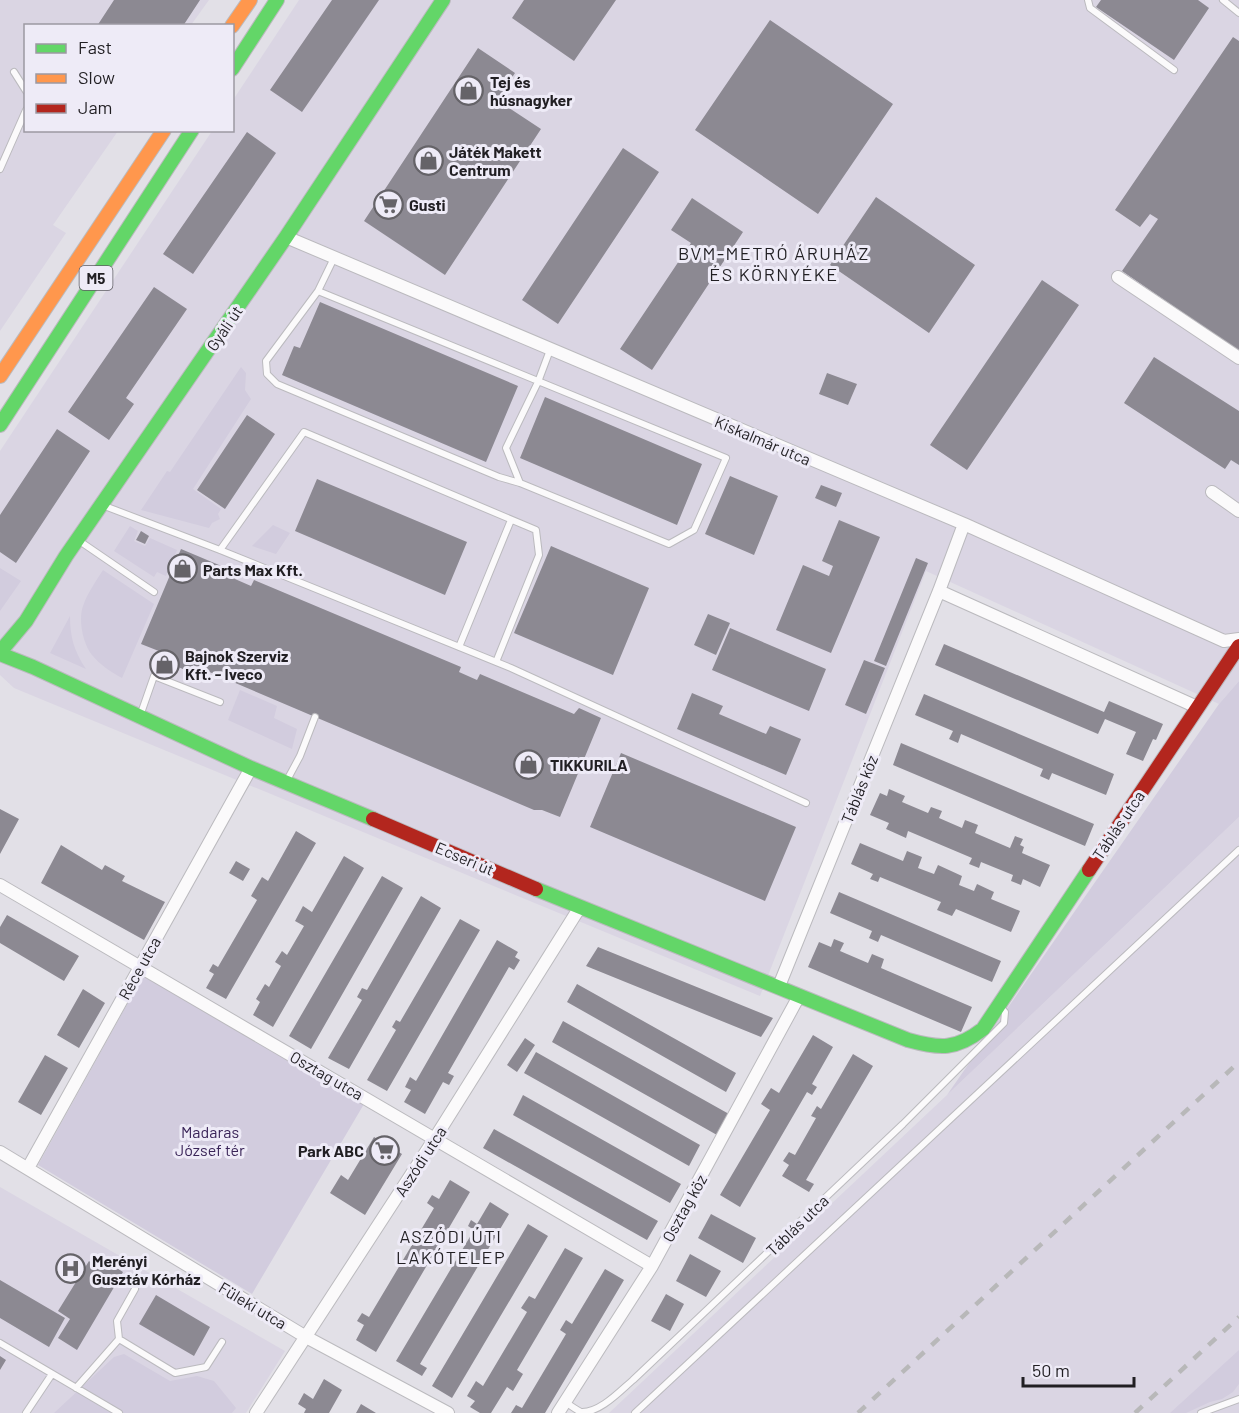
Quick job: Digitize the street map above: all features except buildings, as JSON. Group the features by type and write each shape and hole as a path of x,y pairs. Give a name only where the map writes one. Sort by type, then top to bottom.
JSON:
{"street":[{"path":"233,24 250,0"},
{"path":"234,66 278,0"},
{"name":"Gyáli út","path":"0,653 26,621 78,540 286,237 443,0"},
{"name":"M5","path":"0,376 163,132"},
{"name":"M5","path":"0,425 191,132"},
{"name":"Kiskalmár utca","path":"286,237 964,524 1224,641 1239,639"},
{"path":"1118,277 1239,358"},
{"path":"1212,492 1239,511"},
{"name":"Táblás köz","path":"779,986 964,524"},
{"path":"939,591 1197,707"},
{"name":"Táblás utca","path":"937,1048 957,1045 972,1038 983,1029 1239,646"},
{"name":"Ecseri út","path":"0,653 285,783 580,907 908,1040 937,1048"},
{"name":"Réce utca","path":"28,1168 251,768"},
{"name":"Osztag utca","path":"0,885 652,1266"},
{"name":"Aszódi utca","path":"256,1413 435,1138 580,907"},
{"name":"Osztag köz","path":"558,1413 652,1266 799,996"},
{"name":"Füleki utca","path":"0,1152 306,1337 448,1413"}],"lane":[{"path":"1088,0 1090,8 1174,70"},
{"path":"1223,0 1239,13"},
{"path":"14,72 24,88"},
{"path":"0,169 24,115"},
{"path":"318,291 726,458 694,530 669,544 520,483 499,477 277,384 267,374 266,361 318,291 334,258"},
{"path":"520,483 506,448 538,382 550,350"},
{"path":"220,549 304,432 536,530 538,555 496,662"},
{"path":"102,505 220,549 496,662 806,803"},
{"path":"459,647 512,520"},
{"path":"78,540 154,592"},
{"path":"140,716 154,676 220,702"},
{"path":"285,783 300,756 315,717"},
{"path":"635,1413 1239,850"},
{"name":"Táblás utca","path":"565,1402 580,1412 589,1413 600,1409 633,1380 895,1132 1004,1023 1005,1012 999,1005"},
{"path":"76,1388 119,1339 117,1322 135,1289"},
{"path":"119,1339 175,1373 206,1367 222,1342"},
{"path":"0,1343 119,1413"},
{"path":"26,1413 52,1374"},
{"path":"1201,1413 1239,1399"}],"shaded area":[{"path":"0,0 209,0 192,24 24,24 24,132 117,132 53,225 66,233 0,331"},
{"path":"299,0 1239,0 1239,681 1219,704 926,571 760,996 14,688 0,675 0,451 211,132 234,132 234,98"},
{"path":"1239,817 1239,1413 609,1413 947,1095"},
{"name":"Merényi Gusztáv Kórház","path":"0,1187 285,1351 246,1413 0,1413"}],"green space":[{"path":"241,367 246,373 245,390 251,399 193,489 221,509 218,514 220,519 212,523 209,528 141,510 167,471 170,472"},
{"path":"273,525 290,533 276,554 252,546"},
{"path":"130,526 138,531 134,541 145,546 150,538 177,550 166,576 157,572 154,577 114,551"},
{"path":"0,568 21,581 0,611"},
{"path":"103,570 154,604 122,678 92,655 82,632 83,606"},
{"path":"70,616 73,644 86,669 50,653"},
{"path":"1239,681 1239,817 947,1095 1219,704"},
{"path":"240,690 277,706 274,718 297,729 292,749 228,720"},
{"name":"Madaras József tér","path":"144,974 364,1104 252,1294 38,1165"},
{"path":"1239,1350 1239,1384 1233,1392 1222,1399 1186,1413 1170,1413"},
{"path":"124,1354 170,1381 197,1376 214,1381 236,1408 232,1413 54,1413 114,1357"}],"railway":[{"path":"858,1413 1239,1062"},
{"path":"1135,1413 1239,1317"}],"traffic: fast":[{"path":"234,66 277,0"},
{"path":"0,652 26,621 66,556 286,237 443,0"},
{"path":"0,425 191,132"},
{"path":"0,654 33,667 251,768 373,819"},
{"path":"536,889 908,1040 947,1046 964,1041 983,1029 1089,870"}],"traffic: slow":[{"path":"233,24 250,0"},
{"path":"0,376 163,132"}],"traffic: jam":[{"path":"1089,870 1239,646"},
{"path":"373,819 536,889"}],"place":[{"name":"Tej és húsnagyker","path":"469,90"},
{"name":"Játék Makett Centrum","path":"428,160"},
{"name":"Gusti","path":"388,204"},
{"name":"Parts Max Kft.","path":"182,569"},
{"name":"Bajnok Szerviz Kft. - Iveco","path":"164,664"},
{"name":"TIKKURILA","path":"529,764"},
{"name":"Park ABC","path":"385,1150"},
{"name":"Merényi Gusztáv Kórház","path":"71,1269"}],"district":[{"name":"BVM-METRÓ ÁRUHÁZ ÉS KÖRNYÉKE","path":"774,263"},
{"name":"ASZÓDI ÚTI LAKÓTELEP","path":"451,1246"}]}
